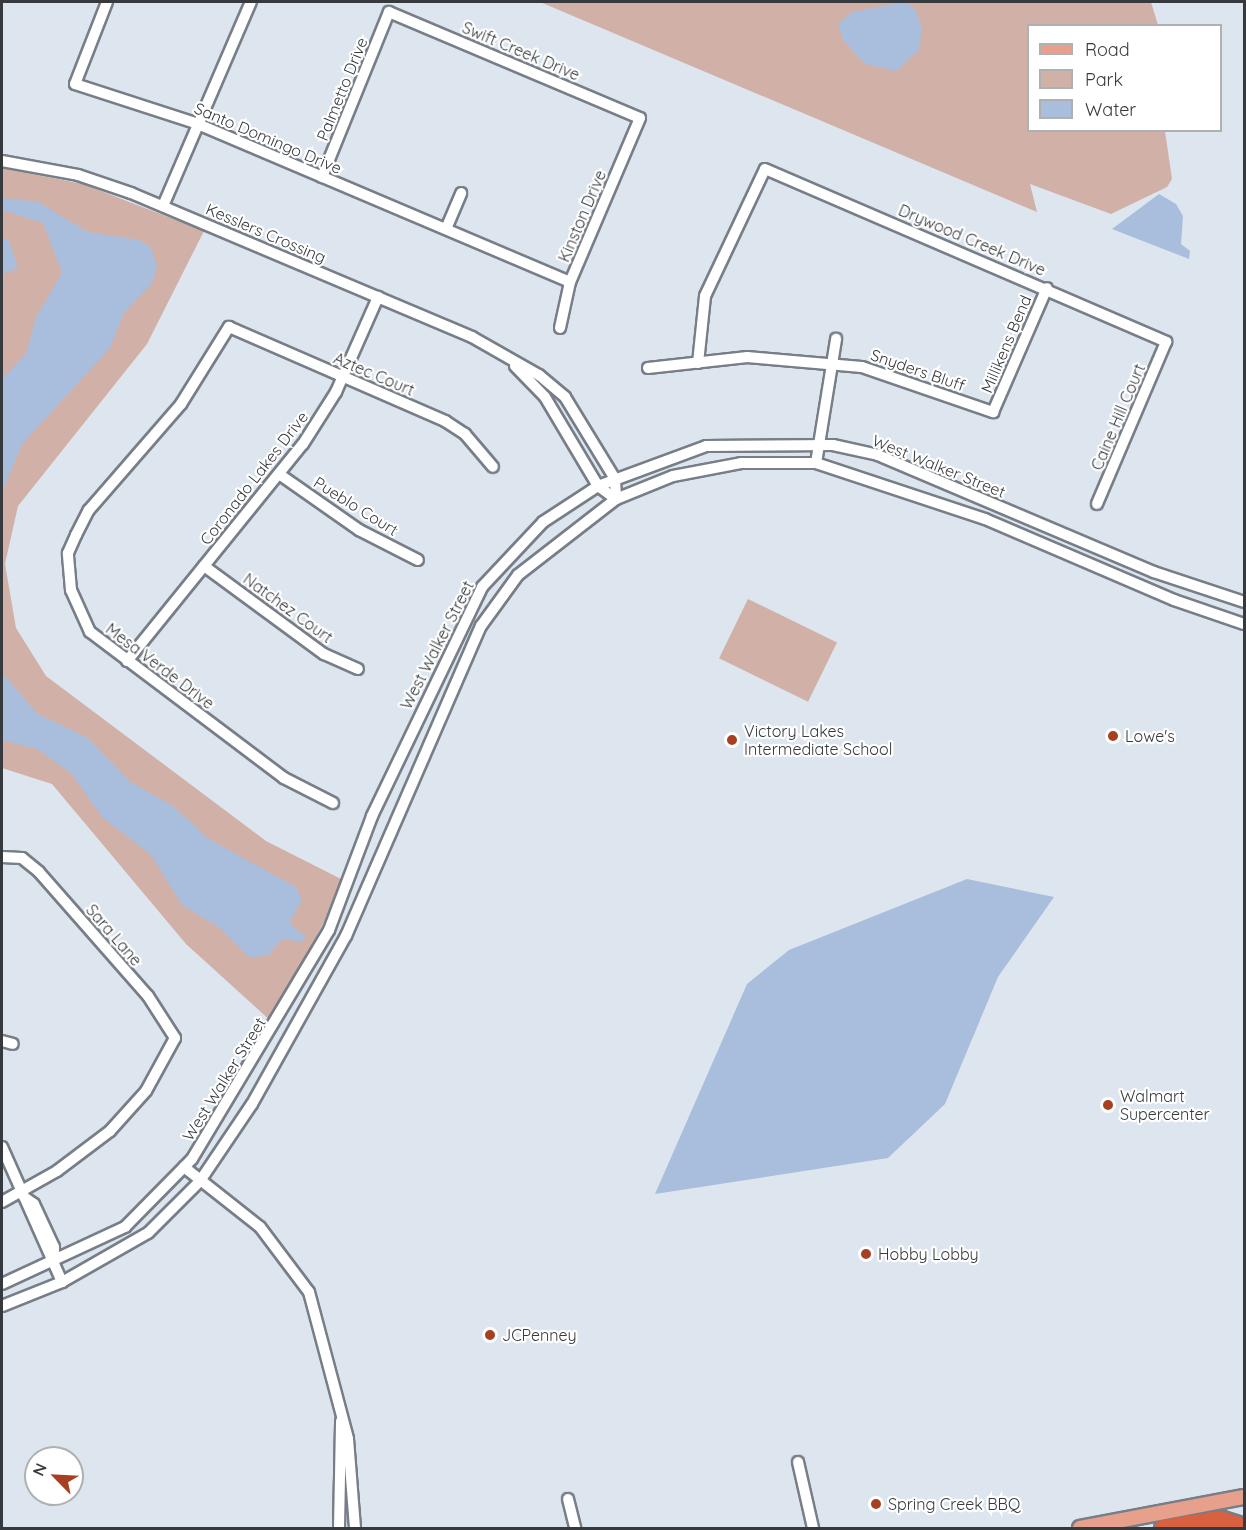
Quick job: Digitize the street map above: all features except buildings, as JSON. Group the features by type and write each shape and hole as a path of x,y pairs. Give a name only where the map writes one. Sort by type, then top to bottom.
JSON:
{"highway":[{"path":"1163,1528 1220,1519 1245,1527"}],"main road":[{"path":"1080,1528 1245,1497"}],"street":[{"name":"Santo Domingo Drive","path":"107,2 75,84 198,124 570,282"},
{"path":"163,206 251,2"},
{"name":"Swift Creek Drive","path":"389,12 640,118"},
{"name":"Palmetto Drive","path":"322,177 389,12"},
{"name":"Kinston Drive","path":"560,328 570,282 640,118"},
{"name":"Kesslers Crossing","path":"2,161 78,175 163,206 378,297 509,359 565,398 615,478 616,499"},
{"name":"Drywood Creek Drive","path":"698,363 705,296 765,169 1047,288 1166,342"},
{"path":"446,229 461,193"},
{"name":"Millikens Bend","path":"993,412 1047,288"},
{"name":"Coronado Lakes Drive","path":"128,661 279,474 343,377 378,297"},
{"name":"Aztec Court","path":"229,327 445,421 465,434 493,467"},
{"name":"Mesa Verde Drive","path":"229,327 181,404 89,510 68,553 71,590 90,632 284,778 333,802"},
{"path":"816,462 836,339"},
{"name":"Caine Hill Court","path":"1097,504 1166,342"},
{"name":"Snyders Bluff","path":"648,368 747,357 862,367 993,412"},
{"name":"Kesslers Crossing","path":"509,359 545,397 598,486 616,499"},
{"name":"West Walker Street","path":"2,1284 54,1264 125,1227 184,1167 254,1061 329,930 372,816 482,587 543,522 598,486 706,446 819,443 878,455 1154,572 1245,602"},
{"name":"West Walker Street","path":"2,1306 62,1282 148,1233 201,1180 252,1104 336,956 481,626 518,575 616,499 673,476 741,463 816,462 985,519 1174,600 1245,624"},
{"name":"Pueblo Court","path":"279,474 359,530 418,560"},
{"name":"Natchez Court","path":"204,566 324,654 358,669"},
{"name":"Sara Lane","path":"2,857 22,858 148,996 175,1038 146,1091 110,1131 22,1194"},
{"path":"2,1147 62,1282"},
{"path":"184,1167 260,1227 309,1292 341,1420 348,1439 355,1528"},
{"path":"2,1202 22,1194"},
{"path":"339,1528 341,1420"},
{"path":"798,1462 813,1528"},
{"path":"568,1499 574,1528"}],"green space":[{"path":"540,2 1151,2 1158,24 1027,24 1027,132 1165,132 1172,179 1167,187 1111,214 1030,184 1037,212"},
{"path":"2,168 83,184 204,231 147,344 18,506 5,564 16,628 46,676 266,841 345,881 272,1022 186,944 52,784 2,768"},
{"path":"748,599 837,642 808,702 719,658"}],"water":[{"path":"905,2 915,9 922,28 919,50 896,71 865,64 843,40 838,24 852,12"},
{"path":"1159,194 1176,204 1183,216 1181,244 1190,251 1189,259 1112,229"},
{"path":"2,198 38,202 88,232 139,240 151,248 157,267 152,283 124,313 110,348 22,444 2,492 2,379 26,354 36,317 62,273 43,223 2,210"},
{"path":"8,238 18,268 2,274 2,241"},
{"path":"2,673 38,714 88,738 129,781 173,806 209,839 296,887 302,900 289,923 306,937 303,942 282,939 268,955 250,958 220,928 182,905 151,855 102,817 71,773 37,749 2,740"},
{"path":"967,879 1054,897 998,977 945,1104 888,1158 655,1194 747,984 789,950"}],"place":[{"name":"Lowe's","path":"1113,736"},
{"name":"Victory Lakes Intermediate School","path":"732,740"},
{"name":"Walmart Supercenter","path":"1108,1105"},
{"name":"Hobby Lobby","path":"866,1254"},
{"name":"JCPenney","path":"490,1335"},
{"name":"Spring Creek BBQ","path":"876,1504"}]}
